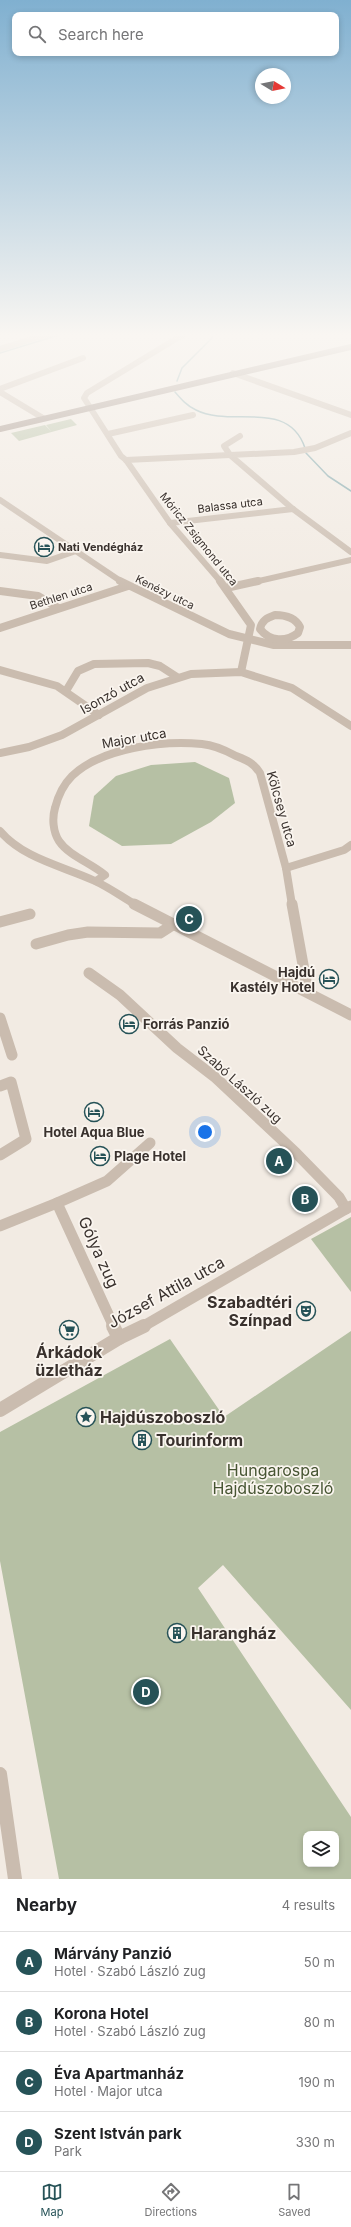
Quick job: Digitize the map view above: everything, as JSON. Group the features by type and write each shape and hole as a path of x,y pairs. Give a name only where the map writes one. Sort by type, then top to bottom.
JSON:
{"main road":[{"path":"0,429 29,422"}],"street":[{"name":"Móricz Zsigmond utca","path":"99,422 121,456 126,460 170,523 226,588 251,625"},
{"path":"108,434 163,422"},
{"path":"126,460 308,450 351,433"},
{"path":"240,436 224,446 230,455 293,509 351,552"},
{"name":"Kenézy utca","path":"2,503 128,586 220,630 250,640 288,646 351,645"},
{"name":"Balassa utca","path":"170,523 293,509"},
{"path":"0,555 47,561 76,551"},
{"path":"226,588 351,560"},
{"name":"Bethlen utca","path":"0,628 128,586"},
{"path":"0,591 38,596 58,608"},
{"path":"241,672 250,640 251,625 260,625 266,618 282,615 296,621 300,629 293,637 278,639 264,634 260,625"},
{"path":"66,691 78,671 94,664 148,662 164,668 177,677"},
{"path":"0,670 40,680 66,691 100,715"},
{"name":"Isonzó utca","path":"0,753 52,739 100,715 142,690 177,677 191,674 241,672 292,688 351,726"},
{"name":"Kölcsey utca","path":"203,744 235,755 256,766 260,773 286,868 308,992"},
{"name":"Major utca","path":"96,881 105,875 60,842 56,833 53,816 54,802 58,792 87,764 99,757 150,746 203,744"},
{"path":"0,831 3,836 22,850 96,881 174,924 351,1015"},
{"name":"Kölcsey utca","path":"286,868 344,850 351,845"},
{"path":"0,922 30,914"},
{"path":"36,944 68,935 88,932 160,933 174,924"},
{"name":"Szabó László zug","path":"89,973 120,995 178,1048 216,1078 301,1159 349,1208"},
{"path":"0,1018 12,1055"},
{"path":"0,1086 11,1082 26,1139 0,1155"},
{"path":"0,1226 58,1203 107,1181 150,1143"},
{"name":"Gólya zug","path":"58,1203 119,1338"},
{"name":"József Attila utca","path":"0,1410 100,1351 119,1338 132,1333 349,1208"},
{"path":"0,1774 15,1879"}],"green space":[{"path":"60,422 74,422 77,425 19,441 11,433 45,425 51,431 46,425"},
{"path":"195,762 229,778 235,803 211,822 171,844 122,846 89,826 94,796 116,776 151,765"},
{"path":"351,1217 351,1292 311,1239"},
{"name":"Hungarospa Hajdúszoboszló","path":"351,1331 351,1710 223,1565 198,1588 351,1817 351,1879 59,1879 0,1561 0,1432 170,1339 224,1417"}],"waterway":[{"path":"280,422 286,424 297,433 305,448"},
{"path":"306,453 328,476 351,491"}],"place":[{"name":"Nati Vendégház","path":"44,547"},
{"name":"Éva Apartmanház","path":"189,919"},
{"name":"Hajdú Kastély Hotel","path":"329,979"},
{"name":"Forrás Panzió","path":"129,1024"},
{"name":"Hotel Aqua Blue","path":"94,1112"},
{"name":"Plage Hotel","path":"100,1156"},
{"name":"Márvány Panzió","path":"279,1161"},
{"name":"Korona Hotel","path":"305,1199"},
{"name":"Szabadtéri Színpad","path":"306,1311"},
{"name":"Árkádok üzletház","path":"69,1330"},
{"name":"Hajdúszoboszló","path":"86,1417"},
{"name":"Tourinform","path":"142,1440"},
{"name":"Harangház","path":"177,1633"},
{"name":"Szent István park","path":"146,1692"}]}
